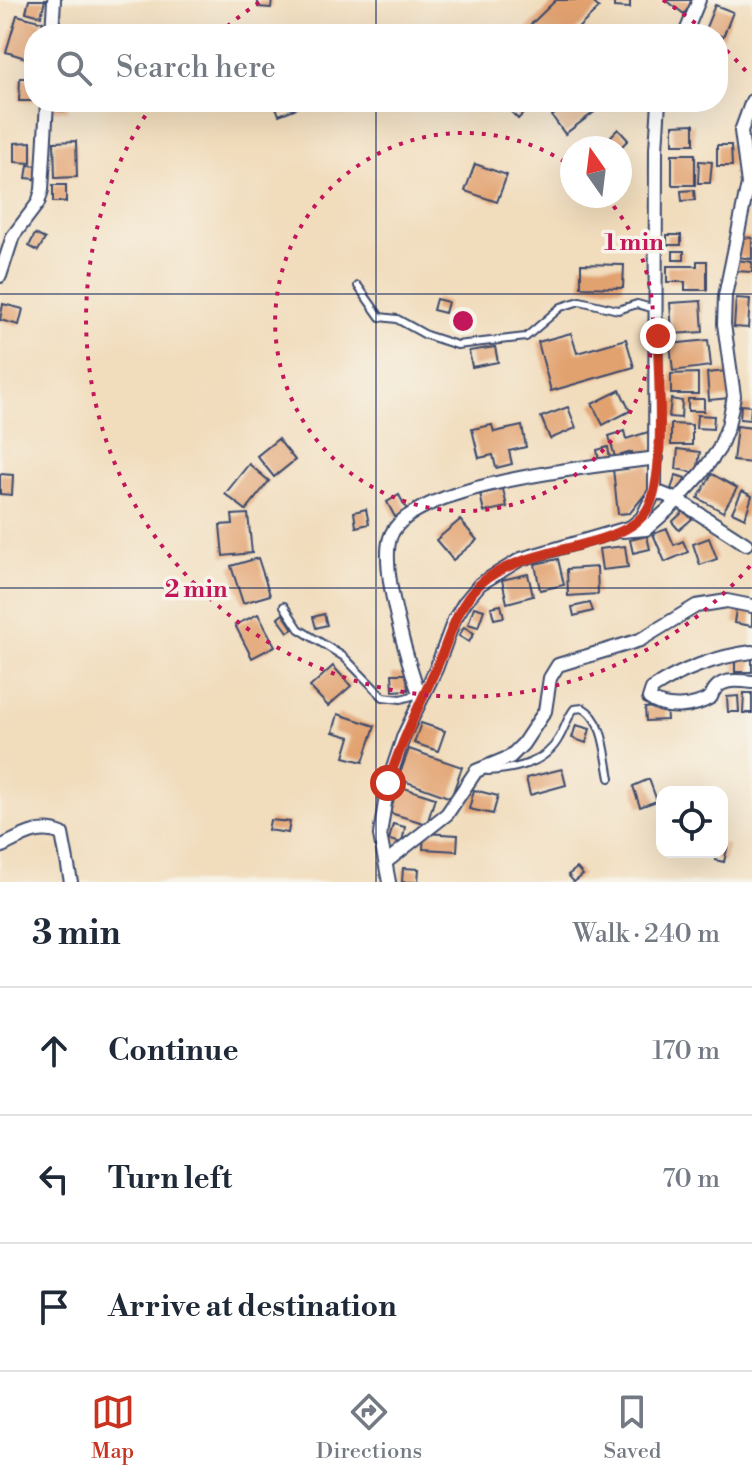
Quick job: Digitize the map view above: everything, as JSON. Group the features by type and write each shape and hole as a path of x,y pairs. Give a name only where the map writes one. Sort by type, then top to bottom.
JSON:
{"street":[{"path":"53,24 54,0"},
{"path":"689,24 699,0"},
{"path":"389,882 380,835 381,814 404,735 454,620 480,584 521,559 622,531 646,529 678,500 719,449 734,396 724,324 725,296 748,184 741,131 752,101"},
{"path":"0,276 13,236 38,203 42,190 46,112"},
{"path":"622,531 642,518 655,491 658,112"},
{"path":"420,697 393,598 389,545 394,530 435,500 497,482 657,458"},
{"path":"655,491 678,500 746,544"},
{"path":"386,862 447,814 476,771 510,757 523,744 545,711 554,669 565,659 640,640 696,606 727,601 752,606"},
{"path":"752,652 729,654 684,673 652,689 649,698 674,707 692,706 711,697 720,683 752,682"},
{"path":"0,847 38,830 62,834 71,882"}],"lane":[{"path":"358,286 380,317 397,319 426,335 457,345 526,337 561,307 580,301 618,310 645,305 657,312"},
{"path":"284,606 299,629 344,657 383,697 420,697"},
{"path":"476,771 508,770 541,757 552,749 574,709 583,708 592,713 599,727 610,778"}],"building":[{"path":"29,0 45,0 41,16 26,12"},
{"path":"258,0 272,0 271,8 258,7"},
{"path":"556,0 591,0 599,8 582,24 531,24"},
{"path":"614,0 630,0 630,8 614,7"},
{"path":"666,0 694,0 684,14"},
{"path":"715,5 733,12 728,24 707,24"},
{"path":"17,15 43,22 24,24 24,58 6,52"},
{"path":"20,78 24,78 24,101 19,101"},
{"path":"511,112 525,112 518,119"},
{"path":"557,112 594,112 565,134 552,116"},
{"path":"694,124 694,144 673,144 673,125"},
{"path":"618,129 624,136 611,136"},
{"path":"76,141 77,177 55,178 54,142"},
{"path":"31,142 31,163 15,162 15,143"},
{"path":"717,145 731,145 732,166 717,166"},
{"path":"672,154 695,154 695,185 672,185"},
{"path":"699,161 712,162 710,183 698,183"},
{"path":"475,164 507,175 497,202 465,191"},
{"path":"28,165 38,166 36,179 26,178"},
{"path":"53,185 66,185 66,202 53,202"},
{"path":"694,190 695,200 682,201 681,191"},
{"path":"35,234 45,239 38,251 29,246"},
{"path":"667,235 681,235 681,245 667,245"},
{"path":"741,237 752,238 752,259 738,257"},
{"path":"673,251 684,251 684,260 673,260"},
{"path":"736,260 752,262 752,272 735,271"},
{"path":"697,261 707,261 707,290 685,290 685,282 667,282 667,266 697,266"},
{"path":"581,264 624,265 623,288 581,287"},
{"path":"736,298 750,299 748,328 734,327"},
{"path":"436,299 448,302 445,313 433,310"},
{"path":"701,301 703,332 672,334 670,303"},
{"path":"3,304 23,309 19,325 0,320"},
{"path":"571,333 577,353 626,339 634,367 551,391 538,342"},
{"path":"708,340 711,366 673,371 670,344"},
{"path":"495,347 498,362 472,367 469,351"},
{"path":"727,371 730,398 709,400 707,373"},
{"path":"698,373 698,394 671,394 671,374"},
{"path":"620,390 630,411 603,425 592,404"},
{"path":"671,399 682,401 681,418 669,417"},
{"path":"688,399 704,399 704,411 688,411"},
{"path":"741,405 751,406 750,420 740,419"},
{"path":"568,407 576,428 550,439 541,417"},
{"path":"697,415 714,416 713,429 696,428"},
{"path":"671,424 692,425 692,445 671,445"},
{"path":"492,425 494,432 522,426 526,447 509,451 512,464 496,468 493,455 479,458 472,429"},
{"path":"737,426 752,428 752,463 733,461"},
{"path":"624,431 626,439 648,432 653,451 634,457 632,452 615,457 609,436"},
{"path":"278,439 295,460 274,477 257,456"},
{"path":"608,447 610,459 599,461 597,450"},
{"path":"678,449 700,452 697,473 676,469"},
{"path":"249,464 269,481 246,510 225,494"},
{"path":"649,465 651,487 630,513 618,514 613,469"},
{"path":"0,474 13,475 12,495 0,494"},
{"path":"712,474 737,488 723,512 698,498"},
{"path":"676,475 685,478 680,492 671,489"},
{"path":"503,489 507,507 484,512 480,494"},
{"path":"742,491 752,496 745,518 732,512"},
{"path":"399,495 407,510 395,517 387,502"},
{"path":"366,509 369,524 356,527 354,512"},
{"path":"684,511 692,519 679,530 672,522"},
{"path":"248,514 252,553 223,556 220,525 233,524 232,515"},
{"path":"460,520 477,540 453,560 436,540"},
{"path":"667,529 674,545 683,541 688,552 665,562 653,534"},
{"path":"647,536 650,549 633,553 630,540"},
{"path":"709,538 717,559 700,565 693,544"},
{"path":"625,546 628,567 602,570 599,549"},
{"path":"258,558 270,595 243,603 231,566"},
{"path":"558,559 564,585 540,590 535,564"},
{"path":"597,567 598,594 568,596 567,569"},
{"path":"528,574 533,596 507,603 502,580"},
{"path":"590,603 593,611 574,616 572,607"},
{"path":"501,605 504,617 494,619 491,607"},
{"path":"474,607 484,610 478,627 468,624"},
{"path":"736,609 752,611 752,626 734,623"},
{"path":"258,614 275,646 252,658 235,625"},
{"path":"283,614 293,629 288,632 278,618"},
{"path":"324,614 327,625 316,628 313,617"},
{"path":"464,627 474,633 469,642 459,636"},
{"path":"735,658 752,659 752,672 735,672"},
{"path":"333,666 351,686 328,706 310,687"},
{"path":"392,674 407,674 408,690 393,691"},
{"path":"744,693 752,693 752,713 743,713"},
{"path":"738,696 739,712 728,712 727,697"},
{"path":"666,706 667,720 646,721 645,708"},
{"path":"338,714 375,726 363,762 344,757 350,737 333,732"},
{"path":"421,723 445,731 438,751 414,743"},
{"path":"576,725 590,729 586,743 572,738"},
{"path":"409,749 462,767 451,798 398,779"},
{"path":"562,769 566,785 530,795 526,778"},
{"path":"649,779 656,801 640,807 633,786"},
{"path":"398,786 435,798 427,824 390,813"},
{"path":"474,790 498,796 493,814 469,809"},
{"path":"270,820 290,822 288,833 268,830"},
{"path":"393,824 405,827 402,843 389,840"},
{"path":"424,833 458,835 457,851 423,849"},
{"path":"403,868 419,869 418,882 402,882"},
{"path":"577,868 583,875 574,882 568,875"}],"route":[{"path":"388,783 404,735 436,669 454,620 480,584 521,559 631,527 649,507 657,481 658,336"}]}
